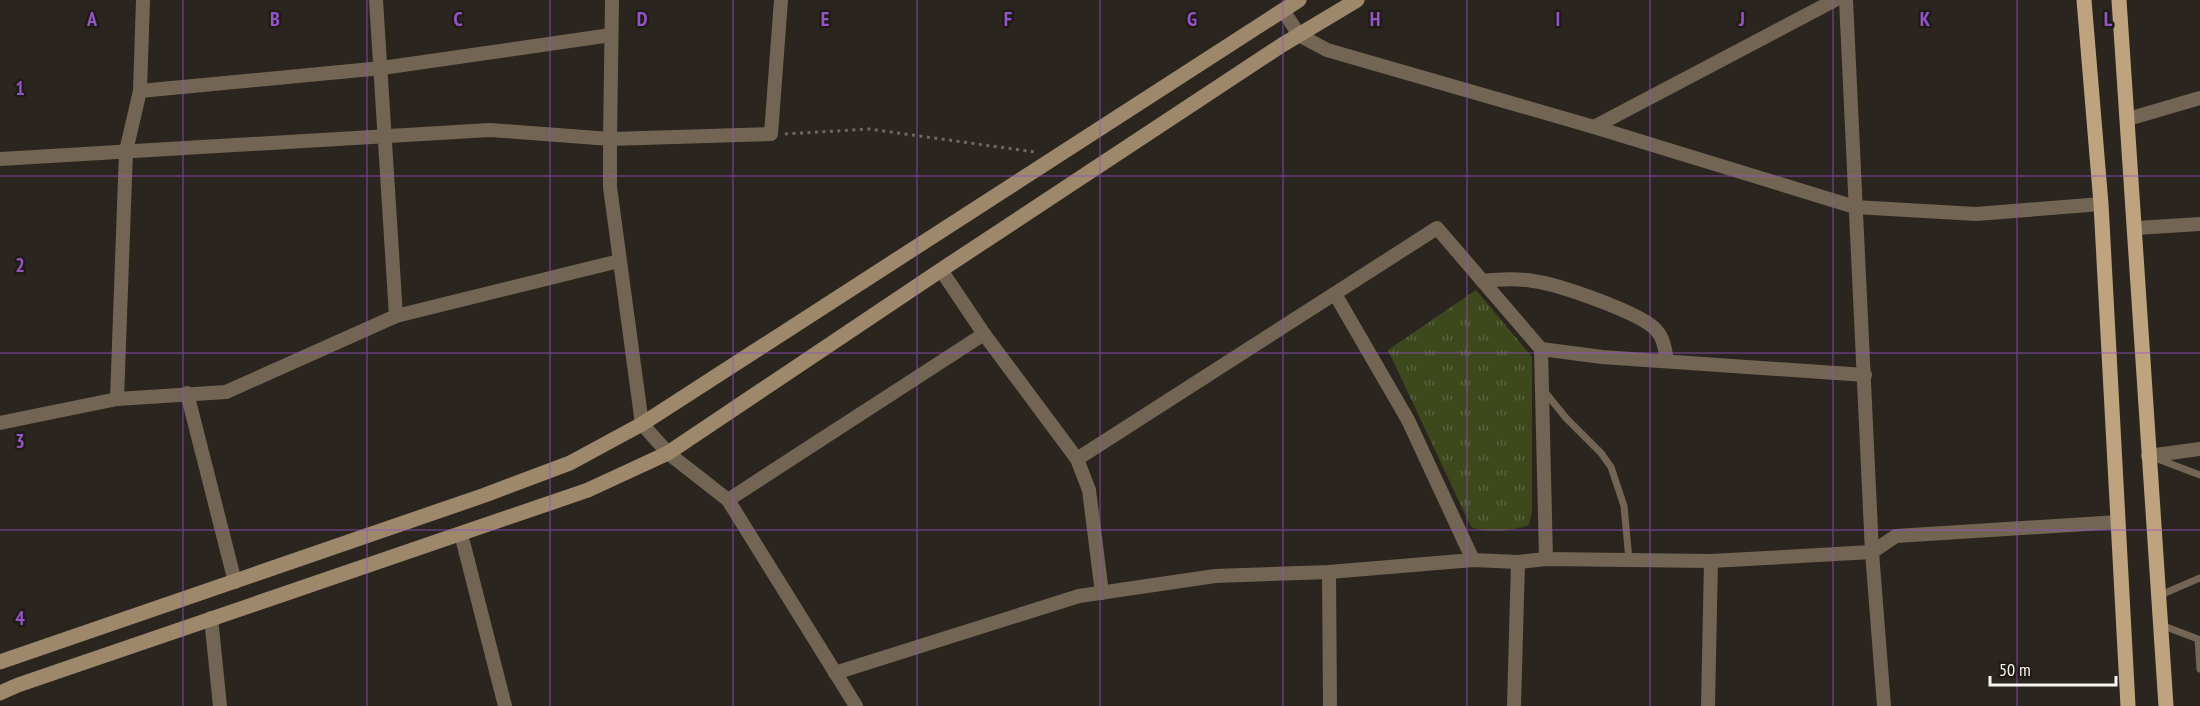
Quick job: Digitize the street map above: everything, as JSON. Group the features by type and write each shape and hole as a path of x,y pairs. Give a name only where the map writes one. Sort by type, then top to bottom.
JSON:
{"main road":[{"path":"0,693 211,618 588,490 668,453 1299,34 1357,0"},
{"path":"2084,0 2101,204 2128,706"},
{"path":"2118,0 2136,228 2148,456 2166,706"},
{"path":"5,659 235,582 570,463 642,424 1292,3"},
{"path":"0,700 18,685"}],"street":[{"path":"117,399 126,151 140,91 143,0"},
{"path":"376,0 396,316"},
{"path":"612,0 610,187 642,424 668,453 728,500 856,706"},
{"path":"0,159 490,130 610,139 771,134 782,0"},
{"path":"1594,127 1835,0"},
{"path":"1846,0 1872,552 1884,706"},
{"path":"1292,3 1299,34 1327,50 1594,127 1855,207 1976,214 2101,204"},
{"path":"140,91 382,68 611,34"},
{"path":"2128,119 2200,98"},
{"path":"2136,228 2200,224"},
{"path":"1077,459 1437,228 1541,349 1546,559"},
{"path":"0,423 117,399 226,392 396,316 619,261"},
{"path":"941,270 984,334 1077,459 1089,490 1102,593"},
{"path":"1482,281 1516,279 1535,281 1562,288 1638,316 1656,329 1664,341 1667,361"},
{"path":"1335,294 1408,420 1473,560"},
{"path":"728,500 984,334"},
{"path":"1541,349 1602,357 1865,375"},
{"path":"187,393 235,582"},
{"path":"2148,456 2200,449"},
{"path":"835,673 1078,596 1215,576 1329,573 1473,560 1518,562 1546,559 1711,561 1872,552 1896,536 2118,522"},
{"path":"461,534 505,706"},
{"path":"1708,706 1711,561"},
{"path":"1514,706 1518,562"},
{"path":"1329,573 1330,706"},
{"path":"211,618 220,706"}],"lane":[{"path":"1542,389 1611,467 1624,506 1629,560"},
{"path":"2148,456 2200,476"},
{"path":"2158,596 2200,578"},
{"path":"2160,625 2198,639 2200,669"}],"path":[{"path":"771,134 869,129 1060,155"}],"green space":[{"path":"1476,290 1532,357 1532,511 1529,525 1515,529 1492,531 1471,527 1388,350"}]}
